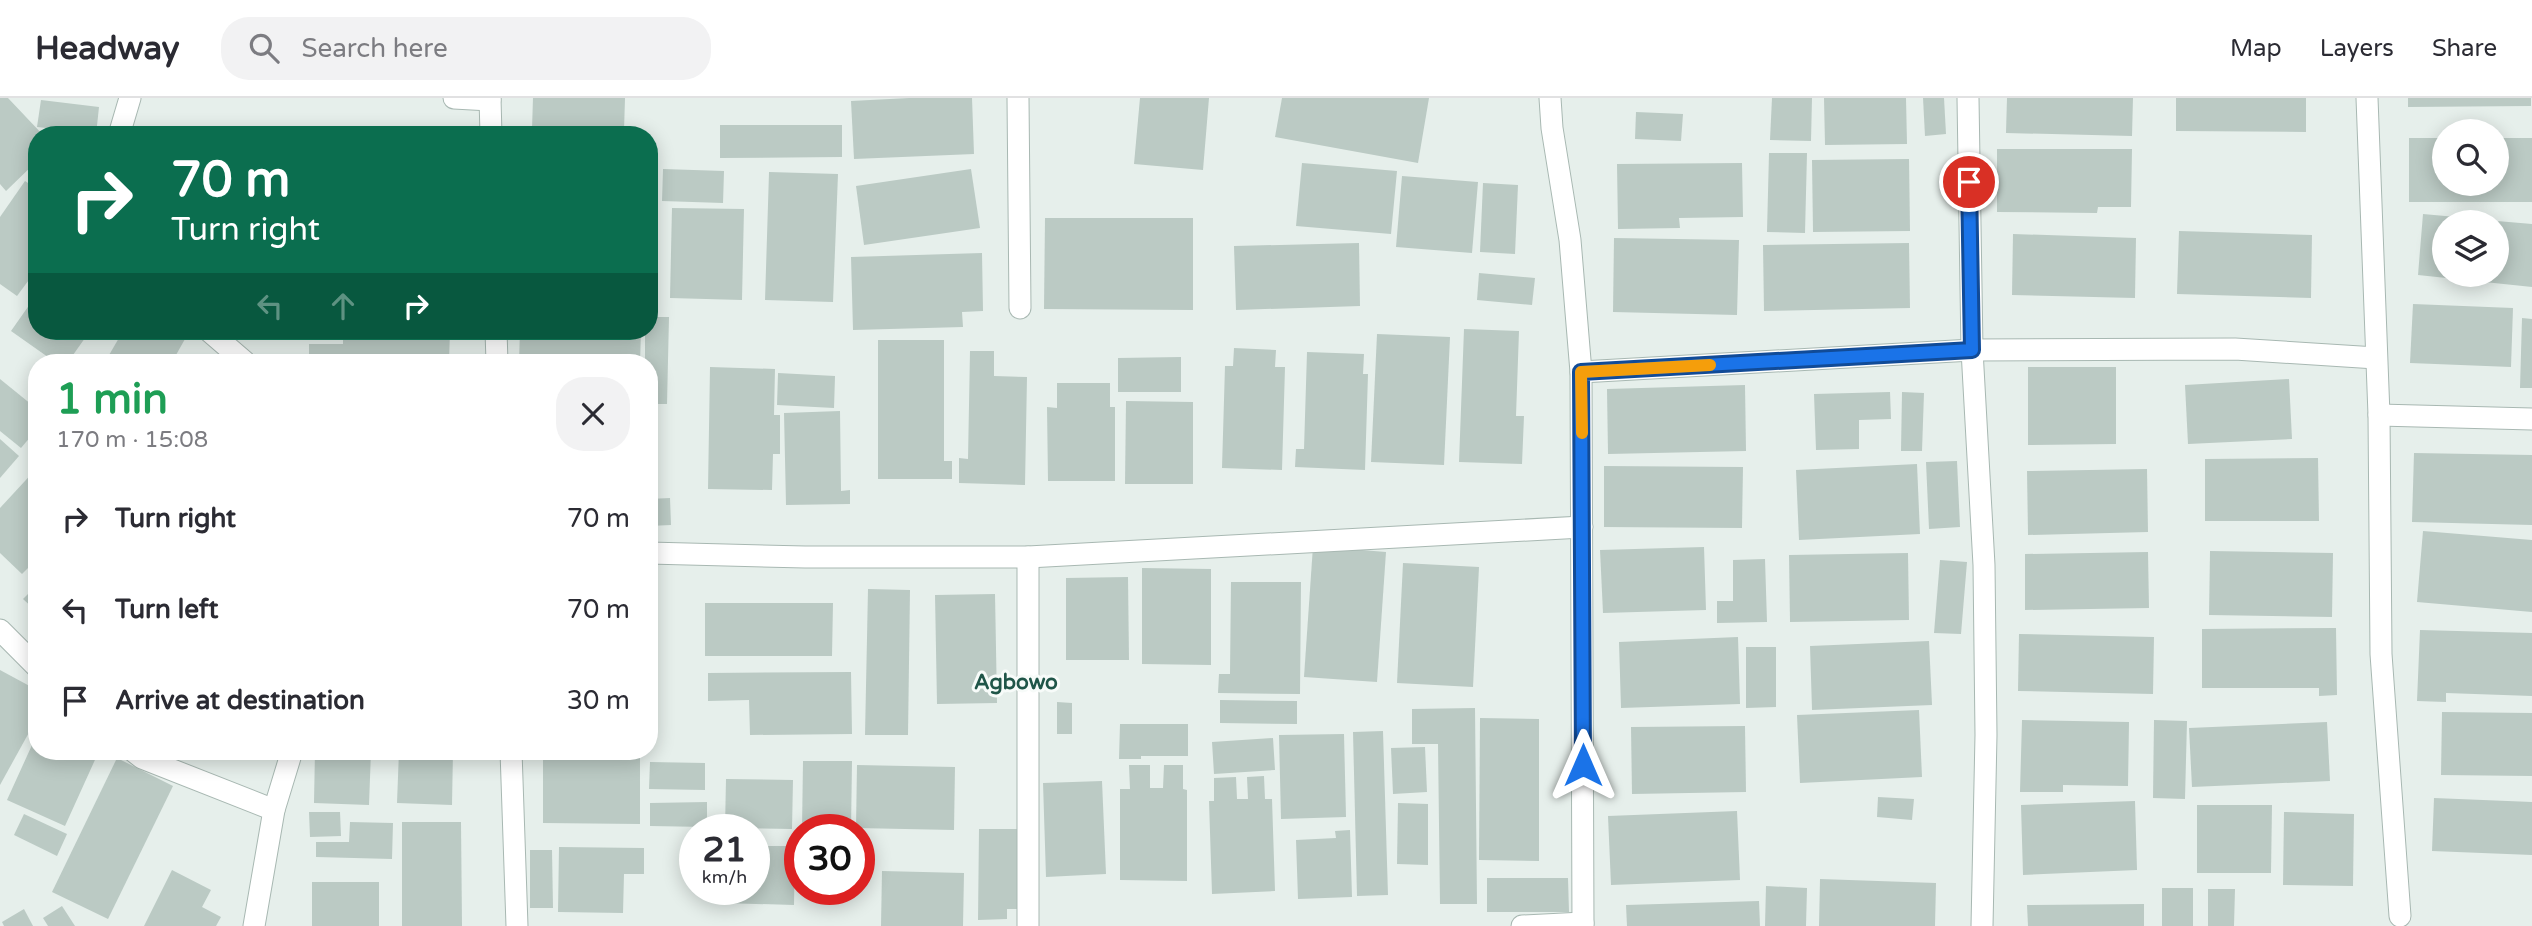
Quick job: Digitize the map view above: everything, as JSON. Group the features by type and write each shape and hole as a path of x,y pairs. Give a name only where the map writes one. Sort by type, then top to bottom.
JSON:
{"street":[{"path":"122,126 130,98"},
{"path":"454,98 490,99 491,126"},
{"path":"1018,98 1020,308"},
{"path":"1522,926 1583,925 1581,372 1570,240 1552,128 1550,98"},
{"path":"1968,98 1972,350 1984,578 1986,735 1982,926"},
{"path":"2367,98 2379,415 2381,654 2400,916"},
{"path":"219,340 236,354"},
{"path":"1581,372 1972,350 2235,349 2376,358"},
{"path":"2379,415 2532,419"},
{"path":"658,554 805,558 1028,557 1582,527"},
{"path":"1028,557 1028,926"},
{"path":"0,630 28,658"},
{"path":"147,760 274,810"},
{"path":"254,926 274,810 289,760"},
{"path":"510,760 517,926"}],"building":[{"path":"0,98 8,98 34,126 28,126 28,170 6,191 0,184"},
{"path":"533,98 625,98 624,126 532,126"},
{"path":"972,98 974,154 854,159 851,101"},
{"path":"1140,98 1209,98 1203,170 1134,164"},
{"path":"1282,98 1429,98 1418,163 1275,137"},
{"path":"1772,98 1812,98 1811,141 1770,140"},
{"path":"1824,98 1906,98 1907,144 1825,145"},
{"path":"1923,98 1944,98 1946,134 1925,136"},
{"path":"2007,98 2133,98 2132,136 2006,133"},
{"path":"2176,98 2306,98 2306,132 2176,131"},
{"path":"2408,98 2531,98 2531,106 2408,107"},
{"path":"41,100 99,107 97,126 37,126"},
{"path":"1636,112 1683,114 1681,141 1635,139"},
{"path":"720,125 842,125 842,157 720,158"},
{"path":"2409,138 2432,138 2432,196 2509,196 2509,138 2532,138 2532,202 2409,202"},
{"path":"1997,149 2132,149 2131,207 2098,207 2097,213 1997,212"},
{"path":"1769,153 1807,153 1805,233 1767,232"},
{"path":"1909,159 1910,231 1813,232 1812,160"},
{"path":"1302,163 1397,171 1391,234 1296,226"},
{"path":"1742,163 1743,217 1679,218 1680,228 1618,229 1617,164"},
{"path":"663,169 724,171 723,203 662,201"},
{"path":"971,169 980,228 864,245 856,186"},
{"path":"769,172 838,174 833,302 765,300"},
{"path":"1402,176 1478,182 1472,253 1396,247"},
{"path":"25,181 28,183 28,281 17,296 0,284 0,217"},
{"path":"1483,183 1518,185 1515,254 1480,252"},
{"path":"672,208 744,209 742,300 670,298"},
{"path":"2423,214 2432,215 2432,276 2418,275"},
{"path":"1045,218 1193,218 1193,310 1044,309"},
{"path":"2509,222 2532,224 2532,287 2509,285"},
{"path":"2179,231 2312,235 2311,298 2177,294"},
{"path":"2013,234 2136,238 2135,298 2012,295"},
{"path":"1614,238 1739,240 1737,315 1613,312"},
{"path":"1359,243 1360,306 1236,310 1234,246"},
{"path":"1909,243 1910,308 1764,311 1763,245"},
{"path":"982,253 983,311 962,312 963,327 853,330 851,257"},
{"path":"1479,273 1535,278 1532,305 1477,300"},
{"path":"2413,304 2513,308 2511,367 2410,363"},
{"path":"28,307 28,340 84,340 74,354 44,354 11,331"},
{"path":"658,317 669,317 667,404 658,404 658,354 645,354 645,340 658,340"},
{"path":"2522,318 2532,319 2532,388 2520,388"},
{"path":"1464,329 1519,331 1516,416 1524,416 1522,464 1459,462"},
{"path":"1377,334 1450,337 1444,465 1371,462"},
{"path":"118,340 184,340 177,354 110,354"},
{"path":"343,340 450,340 449,354 309,354 309,344 343,344"},
{"path":"520,340 641,340 640,354 519,354"},
{"path":"878,340 944,340 944,461 952,461 952,479 878,479"},
{"path":"1234,348 1276,350 1275,367 1285,367 1282,470 1222,468 1225,366 1233,366"},
{"path":"970,351 994,351 994,376 1027,377 1025,485 959,483 959,458 968,459"},
{"path":"1307,352 1364,354 1363,374 1368,374 1365,470 1295,467 1296,449 1304,449"},
{"path":"1181,357 1181,392 1118,392 1118,358"},
{"path":"710,367 775,369 774,415 780,415 780,454 773,454 772,490 708,489"},
{"path":"2028,367 2116,367 2116,444 2028,445"},
{"path":"778,373 835,376 834,408 777,405"},
{"path":"0,379 28,402 28,440 21,448 0,431"},
{"path":"2289,379 2292,439 2188,444 2185,385"},
{"path":"1057,383 1110,383 1110,407 1115,407 1115,481 1048,481 1047,407 1057,408"},
{"path":"1745,385 1746,451 1608,454 1607,389"},
{"path":"1890,392 1891,419 1859,420 1859,449 1816,450 1814,394"},
{"path":"1902,392 1924,393 1922,451 1901,451"},
{"path":"1126,401 1193,402 1193,484 1125,484"},
{"path":"840,411 841,491 850,490 850,504 786,505 784,413"},
{"path":"0,439 19,456 0,478"},
{"path":"2414,453 2532,455 2532,525 2412,522"},
{"path":"2318,458 2319,521 2205,521 2205,459"},
{"path":"1957,461 1960,527 1929,529 1926,462"},
{"path":"1917,464 1920,534 1799,540 1796,470"},
{"path":"1604,466 1743,467 1742,528 1604,527"},
{"path":"2147,469 2148,532 2028,535 2027,471"},
{"path":"28,478 28,568 22,574 0,553 0,508"},
{"path":"670,498 671,525 658,526 658,499"},
{"path":"2423,531 2532,540 2532,612 2417,602"},
{"path":"1313,546 1386,552 1377,682 1304,677"},
{"path":"1704,547 1706,610 1603,613 1600,550"},
{"path":"2210,551 2333,553 2332,617 2209,615"},
{"path":"2148,552 2149,608 2025,610 2025,554"},
{"path":"1908,553 1909,620 1790,622 1789,555"},
{"path":"1765,559 1767,622 1717,623 1717,601 1733,601 1733,560"},
{"path":"1940,560 1967,562 1961,634 1934,633"},
{"path":"1403,563 1479,567 1473,687 1397,683"},
{"path":"1142,568 1211,569 1211,665 1142,664"},
{"path":"1128,577 1129,660 1066,660 1066,578"},
{"path":"1231,582 1301,582 1300,694 1218,693 1219,674 1230,674"},
{"path":"868,589 910,590 908,735 865,735"},
{"path":"995,594 997,703 937,704 935,595"},
{"path":"705,603 833,603 832,656 705,656"},
{"path":"2336,628 2337,695 2319,696 2319,688 2202,688 2202,629"},
{"path":"2420,630 2532,633 2532,696 2446,693 2446,702 2417,701"},
{"path":"2019,634 2154,637 2153,694 2018,691"},
{"path":"1738,637 1740,704 1621,708 1619,642"},
{"path":"1929,641 1932,705 1812,710 1810,646"},
{"path":"1746,647 1776,647 1776,707 1746,708"},
{"path":"0,670 28,685 28,734 0,785"},
{"path":"851,672 852,734 750,735 749,700 708,701 708,673"},
{"path":"1220,700 1297,701 1297,724 1220,723"},
{"path":"1057,702 1072,703 1072,734 1057,734"},
{"path":"1475,708 1477,904 1440,904 1438,744 1412,744 1412,709"},
{"path":"1919,710 1922,777 1800,783 1797,715"},
{"path":"2442,712 2532,713 2532,776 2441,775"},
{"path":"1480,718 1539,719 1539,861 1479,860"},
{"path":"2022,720 2129,722 2128,786 2063,785 2063,792 2020,792"},
{"path":"2154,720 2187,721 2185,799 2153,798"},
{"path":"2327,722 2330,781 2192,787 2189,728"},
{"path":"1120,724 1188,724 1188,756 1119,759"},
{"path":"1745,726 1746,792 1632,794 1631,727"},
{"path":"1383,731 1388,895 1357,896 1353,732"},
{"path":"1344,734 1346,817 1281,819 1279,735"},
{"path":"1273,738 1275,770 1214,774 1212,742"},
{"path":"1425,747 1427,792 1393,794 1391,748"},
{"path":"28,754 28,760 95,760 65,826 7,800"},
{"path":"116,760 173,786 108,919 52,892"},
{"path":"315,760 371,760 369,805 314,803"},
{"path":"399,760 453,760 452,805 397,803"},
{"path":"543,760 640,760 640,824 543,823"},
{"path":"803,761 852,761 851,814 802,814"},
{"path":"650,762 705,763 705,790 649,789"},
{"path":"857,765 955,767 954,830 875,828 875,814 856,814"},
{"path":"1129,765 1150,765 1150,788 1163,788 1164,765 1183,765 1183,789 1187,790 1187,881 1120,880 1120,789 1130,789"},
{"path":"1264,776 1265,799 1272,799 1275,891 1212,894 1209,801 1214,801 1214,778 1236,777 1237,799 1248,799 1247,777"},
{"path":"726,779 793,780 792,814 784,814 784,829 770,829 770,814 725,814"},
{"path":"1102,781 1106,874 1046,877 1043,783"},
{"path":"1878,797 1914,799 1912,820 1877,817"},
{"path":"2434,798 2532,802 2532,855 2432,851"},
{"path":"2135,801 2137,870 2023,875 2021,805"},
{"path":"707,802 707,814 679,814 679,827 650,826 650,803"},
{"path":"1398,803 1428,804 1428,865 1397,864"},
{"path":"2197,805 2272,805 2271,873 2197,873"},
{"path":"1737,811 1740,880 1611,885 1608,816"},
{"path":"309,812 340,812 341,836 310,837"},
{"path":"2284,812 2354,814 2353,886 2283,885"},
{"path":"24,814 67,834 57,856 14,835"},
{"path":"350,822 393,823 392,859 316,857 316,842 349,842"},
{"path":"402,822 461,822 462,926 402,926"},
{"path":"979,829 1021,829 1021,909 1007,909 1007,919 978,920"},
{"path":"1350,830 1352,897 1298,899 1296,840 1336,838 1335,831"},
{"path":"770,846 784,846 784,905 770,904"},
{"path":"559,847 644,848 644,874 624,874 623,913 558,912"},
{"path":"530,850 552,850 553,908 530,908"},
{"path":"172,870 211,890 202,907 221,917 216,926 144,926"},
{"path":"882,871 964,873 963,926 881,926"},
{"path":"1487,878 1568,878 1569,912 1487,912"},
{"path":"1820,879 1936,883 1935,926 1819,926"},
{"path":"312,882 379,882 379,926 312,926"},
{"path":"1766,886 1807,888 1806,926 1765,926"},
{"path":"2162,888 2193,888 2193,926 2162,926"},
{"path":"2208,889 2235,889 2234,926 2208,926"},
{"path":"1759,901 1760,926 1627,926 1626,905"},
{"path":"2144,904 2144,926 2028,926 2027,905"},
{"path":"62,906 75,926 48,926 43,918"},
{"path":"24,909 33,926 4,926 2,922"}],"slow traffic":[{"path":"1582,433 1581,372 1710,365"}],"district":[{"name":"Agbowo","path":"1016,682"}],"route":[{"path":"1583,765 1581,372 1972,350 1969,182"}]}
